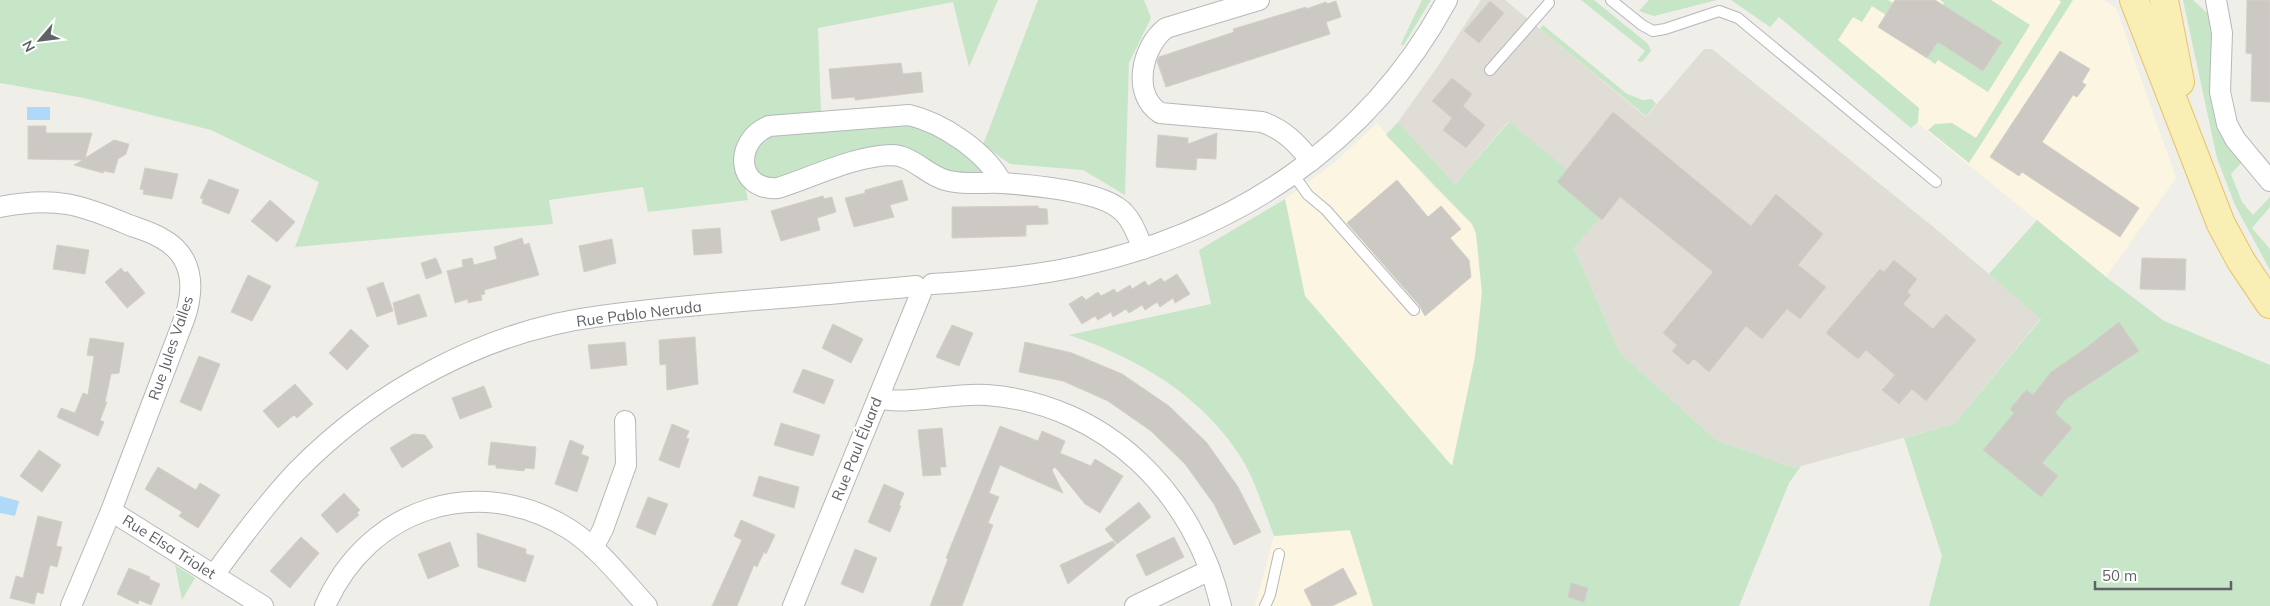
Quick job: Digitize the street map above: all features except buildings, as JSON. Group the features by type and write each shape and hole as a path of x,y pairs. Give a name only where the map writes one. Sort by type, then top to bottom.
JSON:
{"main road":[{"path":"2134,0 2221,224 2240,261 2270,304"},
{"path":"2164,0 2192,148"}],"street":[{"path":"1260,0 1166,28 1156,36 1149,49 1144,64 1144,92 1152,108 1160,112 1256,121 1272,125 1297,143 1311,161"},
{"name":"Rue Pablo Neruda","path":"214,575 271,499 334,436 357,417 404,385 462,356 529,332 600,316 923,288 1052,272 1143,249 1207,224 1240,207 1293,174 1311,161 1372,107 1403,68 1447,0"},
{"path":"2216,0 2222,33 2220,92 2227,124 2235,139 2270,181"},
{"path":"1002,183 996,170 955,136 924,119 909,115 769,126 762,129 750,140 744,157 751,180 758,186 766,189 778,188 868,159 892,155 902,156 913,161 930,174 948,181 967,184 1002,183 1100,198 1118,207 1126,215 1143,249"},
{"name":"Rue Jules Valles","path":"0,208 23,202 46,201 88,208 162,238 186,263 192,288 190,303 111,512"},
{"name":"Rue Paul Éluard","path":"793,606 923,288"},
{"path":"878,398 896,401 966,394 1003,396 1031,403 1087,424 1120,444 1168,492 1194,531 1210,570 1221,606"},
{"path":"593,548 603,529 626,465 625,420"},
{"path":"325,606 332,589 342,575 372,541 402,519 439,506 477,501 526,509 568,529 593,548 647,606"},
{"name":"Rue Elsa Triolet","path":"71,606 111,512 262,606"},
{"path":"1135,606 1210,570"}],"lane":[{"path":"1611,0 1642,25 1653,31 1665,29 1720,11 1738,18 1936,182"},
{"path":"1490,70 1549,3"},
{"path":"1293,174 1308,195 1326,210 1414,310"},
{"path":"1265,606 1270,595 1279,554"}],"shaded area":[{"path":"1481,0 1505,0 1646,117 1704,49 1712,49 1931,225 2041,318 1954,424 1794,468 1716,440 1620,353 1574,248 1609,205 1508,122 1455,184 1398,122 1436,69"},
{"path":"1767,0 2104,0 2116,8 2176,178 2106,277"},
{"path":"1377,123 1433,186 1472,224 1476,233 1482,293 1475,357 1452,466 1305,296 1285,199 1333,164"},
{"path":"1350,530 1373,606 1255,606 1274,536"}],"green space":[{"path":"0,0 998,0 969,67 953,2 818,28 821,113 768,120 740,167 748,200 648,212 643,187 549,200 553,224 295,247 319,182 211,130 84,98 0,83"},
{"path":"1038,0 1144,0 1151,18 1129,63 1125,195 1083,170 1010,164 983,145"},
{"path":"1422,0 1431,0 1403,46 1401,44"},
{"path":"1581,0 1594,0 1648,44 1651,51 1642,62 1637,61 1645,51"},
{"path":"1649,0 1717,0 1654,16 1639,11"},
{"path":"1731,0 1888,0 1893,3 1886,15 1872,6 1862,22 1853,17 1838,40 1919,108 1918,122 1911,128 1779,17 1770,27"},
{"path":"1940,0 1991,0 2030,25 1988,92 1938,60 1935,64 1927,58 1938,42 1983,71 2001,42 1943,5 1944,3"},
{"path":"2059,0 2073,0 1969,163 1928,130 1935,124 1952,123 1976,138 2061,2"},
{"path":"2183,0 2193,0 2209,15 2243,161 2231,174 2242,202 2253,215 2270,197 2270,207 2252,228 2270,249 2270,270 2235,205 2217,158"},
{"path":"1543,25 1627,94 1643,100 1652,99 1656,104 1646,116 1540,29"},
{"path":"901,122 931,129 989,172 965,179 912,154 771,182 754,173 754,145 766,134"},
{"path":"1398,122 1455,184 1509,122 1610,205 1574,248 1620,353 1716,440 1794,468 1801,466 1789,483 1739,606 1373,606 1350,530 1274,536 1247,468 1226,437 1208,416 1167,382 1144,368 1095,344 1069,335 1211,304 1199,250 1285,199 1305,296 1452,466 1475,357 1482,293 1476,233 1472,224 1386,135"},
{"path":"2037,220 2106,277 2164,321 2270,365 2270,606 1929,606 1942,556 1904,438 1954,424 2041,319 1989,274"},
{"path":"175,565 195,578 182,600"}],"water":[{"path":"27,107 50,107 50,120 27,120"},
{"path":"0,496 19,501 15,516 0,513"}]}
